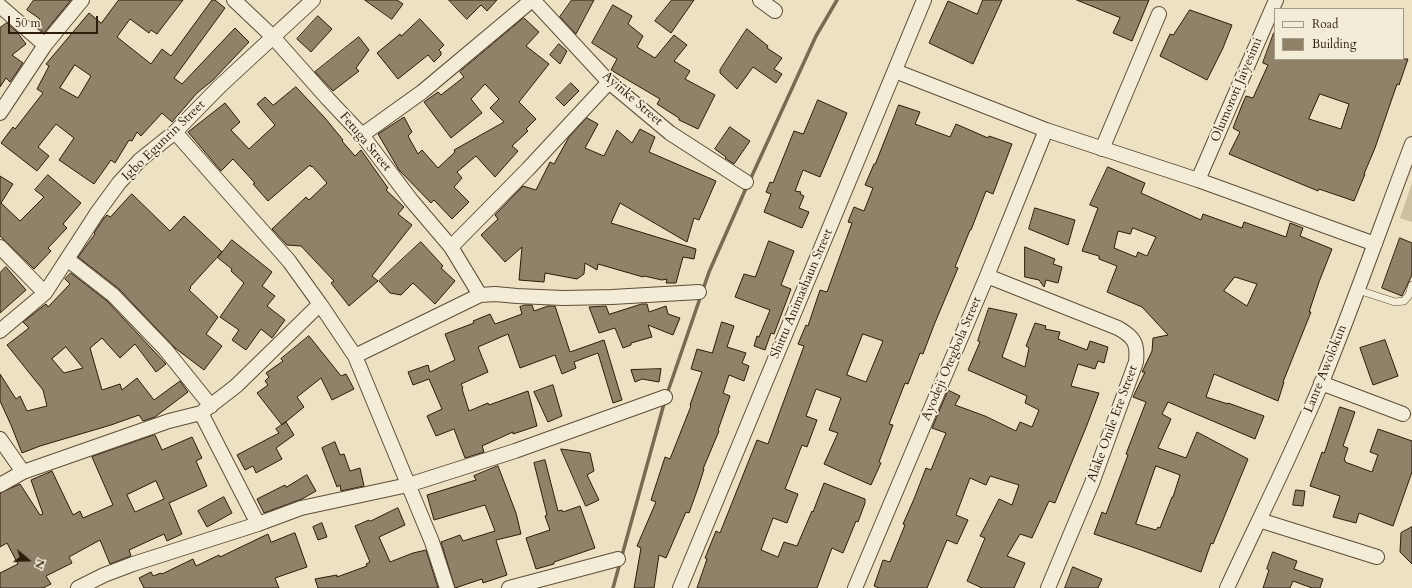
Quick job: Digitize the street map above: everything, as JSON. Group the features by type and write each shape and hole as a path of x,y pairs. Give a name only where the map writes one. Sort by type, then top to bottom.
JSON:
{"street":[{"path":"0,113 45,45 82,0"},
{"name":"Fetuga Street","path":"234,0 273,37 362,135 411,200 451,247 480,296"},
{"name":"Igbo Egunrin Street","path":"0,332 45,293 97,213 119,183 140,160 176,132 220,86 313,0"},
{"path":"362,135 422,92 533,0"},
{"name":"Ayinke Street","path":"533,0 609,82 670,133 746,182"},
{"path":"760,0 775,11"},
{"name":"Shittu Animashaun Street","path":"680,588 924,0"},
{"name":"Olumoroti Jaiyesimi","path":"1198,180 1276,0"},
{"path":"0,6 45,45"},
{"path":"1102,149 1159,14"},
{"path":"895,71 1046,130 1198,180 1375,244"},
{"path":"451,247 528,169 609,82"},
{"name":"Ayodeji Otegbola Street","path":"855,588 988,276 1046,130"},
{"path":"176,132 288,261 320,304 355,356 432,542 447,588"},
{"name":"Lanre Awolokun","path":"1227,588 1301,430 1321,383 1358,290 1412,144"},
{"path":"0,247 45,293"},
{"path":"67,259 113,295 165,349 206,409 258,524"},
{"name":"Alake Onile Ere Street","path":"988,276 1118,328 1130,335 1135,343 1137,353 1136,362 1092,483 1048,588"},
{"path":"355,356 480,296 495,294 563,298 699,292"},
{"path":"0,485 23,472 206,409 246,377 320,304"},
{"path":"1321,383 1403,414"},
{"path":"78,588 104,575 133,564 258,524 301,508 408,485 515,451 665,397"},
{"path":"0,439 23,472"},
{"path":"1259,520 1377,557"},
{"path":"509,588 618,559"}],"lane":[{"path":"1358,290 1395,302 1404,301 1409,295 1412,285"}],"shaded area":[{"path":"1412,183 1412,222 1400,218"}],"building":[{"path":"34,0 71,0 44,33 35,25 40,19 27,10"},
{"path":"119,0 183,0 157,34 151,30 149,33 130,19 117,37 151,64 162,49 171,56 212,0 215,0 225,8 174,78 182,84 235,28 249,42 213,80 197,93 172,122 162,113 141,136 137,132 132,141 129,140 115,163 111,160 94,184 59,160 74,138 56,124 38,147 49,156 37,171 1,143 13,127 15,129 43,93 37,89 49,66 46,64 89,13 101,23","holes":["75,65 91,76 78,98 60,88"]},
{"path":"365,0 397,0 403,4 392,19"},
{"path":"449,0 497,0 487,11 481,5 467,19"},
{"path":"572,0 594,0 576,34 560,17"},
{"path":"672,0 694,0 671,33 655,21"},
{"path":"983,0 1002,0 973,64 929,43 948,1 977,14"},
{"path":"1077,0 1149,0 1132,41 1113,33 1120,18"},
{"path":"613,5 632,16 628,24 643,36 637,47 655,58 674,35 687,45 674,61 690,71 685,79 715,95 698,129 679,120 679,118 657,104 660,99 611,70 617,59 592,43"},
{"path":"1190,10 1232,25 1223,48 1207,80 1160,56 1170,34 1173,35"},
{"path":"318,16 332,29 311,52 297,39"},
{"path":"524,18 539,32 526,46 549,64 519,102 536,119 526,129 528,131 512,146 518,151 495,177 476,156 457,172 462,178 454,187 469,202 452,219 434,200 431,203 399,170 378,134 404,117 412,132 408,136 418,154 422,150 438,168 455,152 454,150 504,122 490,108 499,99 485,84 471,99 482,113 451,138 424,102 438,92 441,95 464,77 460,72"},
{"path":"420,19 444,45 439,50 441,55 434,62 428,55 398,79 377,53 400,34 401,36"},
{"path":"7,23 17,32 26,44 12,55 23,63 10,82 6,78 0,87 0,28"},
{"path":"747,29 768,46 767,48 782,58 774,69 782,74 776,83 753,67 737,89 720,73 720,70"},
{"path":"1274,33 1274,60 1408,59 1399,85 1397,84 1375,148 1354,201 1319,189 1318,191 1229,154 1240,132 1233,128 1242,105 1246,96 1253,98 1268,65 1263,63","holes":["1320,94 1349,104 1341,129 1309,119"]},
{"path":"359,37 369,50 356,68 359,71 333,91 315,72"},
{"path":"559,44 567,51 560,64 550,55"},
{"path":"571,83 579,91 564,106 556,98"},
{"path":"296,87 325,118 355,156 361,150 388,188 386,190 404,207 398,214 412,225 372,276 378,281 349,306 331,283 334,281 301,246 287,245 272,229 306,197 309,200 327,183 312,166 311,167 310,165 268,201 253,184 255,183 233,159 221,171 188,132 225,103 240,122 231,130 249,149 275,125 257,104 265,97 273,105"},
{"path":"818,100 847,113 820,177 803,170 795,191 801,192 800,194 804,196 799,208 809,212 802,228 764,212 771,194 766,192 770,182 773,183 794,131 803,134"},
{"path":"899,105 920,112 915,124 950,137 956,124 988,138 989,136 1012,144 993,194 986,191 955,267 958,268 923,354 920,353 908,384 905,383 889,424 893,425 879,462 881,463 871,485 824,464 838,433 829,430 841,398 816,389 806,416 817,420 807,447 802,445 785,489 798,494 787,523 773,518 761,550 778,557 784,542 797,546 812,511 813,512 824,483 865,499 858,522 856,521 843,553 832,548 817,588 697,588 707,559 705,558 716,531 720,533 757,440 768,444 804,346 798,344 806,325 808,326 820,290 827,292 852,223 848,222 854,207 864,211 873,188 865,185","holes":["863,334 883,341 866,382 847,375"]},
{"path":"587,118 598,124 585,148 604,156 617,130 632,143 640,129 655,137 649,152 716,181 699,220 694,218 687,242 620,203 611,223 696,249 694,259 683,257 676,283 666,283 667,279 662,280 643,277 598,264 597,270 585,263 584,274 577,279 545,273 544,282 519,280 522,247 505,262 481,235 498,219 495,215 523,186 536,190 550,162 554,164 569,137"},
{"path":"730,127 750,141 734,164 715,149"},
{"path":"1108,167 1145,183 1141,193 1201,220 1203,214 1242,228 1244,222 1286,237 1290,223 1303,228 1300,236 1332,249 1309,312 1311,312 1283,382 1278,401 1214,374 1206,397 1264,416 1255,439 1168,402 1162,414 1171,419 1158,448 1186,458 1197,432 1248,459 1213,544 1211,543 1201,572 1094,534 1102,512 1106,514 1128,455 1126,454 1146,402 1133,397 1145,372 1142,372 1152,351 1153,338 1168,335 1142,307 1107,292 1117,266 1099,259 1099,256 1082,251 1098,208 1090,205","holes":["1133,228 1156,237 1147,256 1138,252 1136,257 1114,248 1118,231 1130,234","1235,277 1257,284 1247,306 1224,291","1156,466 1180,475 1173,497 1160,528 1158,527 1156,530 1136,524"]},
{"path":"48,175 81,203 63,224 67,228 48,248 51,251 34,269 0,236 0,176 13,184 1,203 20,221 44,197 35,190"},
{"path":"132,194 170,231 184,216 222,252 190,287 191,288 189,290 218,317 206,334 222,346 204,370 175,348 119,289 78,257 95,234 94,233 104,218 107,215 110,217"},
{"path":"1035,208 1075,220 1068,245 1029,229"},
{"path":"1400,238 1412,243 1412,275 1402,296 1382,288"},
{"path":"232,240 272,272 262,286 275,296 267,306 285,320 272,338 261,329 246,350 232,340 239,330 220,317 244,283 231,271 232,269 218,258"},
{"path":"769,241 794,251 781,285 791,289 774,334 771,333 765,350 754,346 757,336 759,337 770,310 735,297 744,274 755,277"},
{"path":"421,242 443,266 441,268 455,281 435,304 413,283 401,295 390,293 379,281"},
{"path":"1025,247 1055,259 1053,264 1062,267 1058,283 1046,280 1044,287 1039,280 1025,277"},
{"path":"6,267 26,290 0,313 0,273"},
{"path":"71,273 107,301 166,364 156,372 135,344 120,358 102,338 90,348 102,390 120,384 122,390 137,378 154,400 180,381 188,392 155,417 143,421 139,415 22,453 0,401 0,374 16,399 20,396 27,411 47,406 43,390 7,345 29,328 23,322 46,304 48,307 70,284 65,279","holes":["66,347 83,368 64,373 52,359"]},
{"path":"642,304 647,304 649,312 666,306 668,314 680,318 673,335 648,325 652,337 631,343 631,345 623,348 615,328 599,333 589,307 606,306 609,314"},
{"path":"532,305 534,311 548,306 555,306 570,352 604,340 622,400 613,403 598,353 574,362 576,368 562,374 555,355 520,368 508,334 478,347 488,372 461,384 462,389 469,411 488,403 489,405 528,391 537,426 513,434 513,432 482,446 484,452 465,458 454,429 436,436 427,416 442,409 429,379 413,385 408,372 428,365 430,372 455,360 445,334 474,323 473,321 490,314 495,324 522,314 520,307"},
{"path":"989,308 1017,314 1002,357 1025,367 1029,348 1026,346 1035,323 1046,326 1045,329 1060,332 1058,339 1087,350 1090,341 1108,347 1104,363 1098,361 1095,369 1078,364 1071,386 1099,393 1055,503 1049,501 1032,538 1020,534 1007,556 1025,563 1014,588 982,588 967,581 985,538 980,536 999,499 1012,505 1019,485 990,476 986,485 970,478 956,515 968,520 957,544 947,540 927,588 879,588 874,586 883,560 890,562 905,525 903,524 926,468 931,470 946,433 932,428 948,390 960,396 955,405 985,416 1016,431 1020,422 1032,427 1039,410 1025,403 1027,396 968,370 980,342 978,341"},
{"path":"722,322 734,326 727,347 746,353 742,363 749,366 744,381 729,375 723,393 730,396 718,430 719,431 703,469 689,513 686,512 666,558 659,555 654,588 634,588 641,548 637,546 656,502 651,500 665,457 670,459 691,406 690,405 702,372 691,369 697,349 712,353"},
{"path":"309,336 341,376 346,374 354,389 332,400 321,378 297,397 304,407 282,425 257,393 268,385 265,381 269,377 266,373 283,361 281,359"},
{"path":"1385,340 1398,376 1373,385 1360,348"},
{"path":"661,369 659,382 642,379 635,382 631,370"},
{"path":"553,385 562,416 548,422 534,392"},
{"path":"1340,407 1355,412 1343,446 1348,448 1344,460 1345,462 1372,472 1378,455 1370,452 1378,429 1412,441 1412,472 1393,526 1359,513 1356,523 1333,517 1340,496 1310,486 1322,452 1324,453"},
{"path":"286,422 294,435 276,448 282,459 256,473 253,466 245,470 237,455 279,433 276,429"},
{"path":"155,435 162,450 192,437 202,458 196,461 207,486 169,503 182,534 167,541 164,534 129,550 131,556 110,564 100,540 69,557 72,563 46,576 51,584 43,588 0,588 0,573 18,564 7,543 0,547 0,493 20,484 40,515 43,514 31,480 52,471 73,515 80,511 83,518 113,505 92,457","holes":["156,481 164,499 135,512 127,495"]},
{"path":"335,442 340,455 344,454 350,471 360,468 364,486 341,491 340,485 337,487 322,448"},
{"path":"561,449 590,453 594,471 587,475 599,500 586,506"},
{"path":"545,460 558,511 562,510 563,512 580,506 595,548 554,562 554,564 536,569 526,538 550,530 545,516 547,515 534,463"},
{"path":"498,466 516,513 521,534 496,540 507,575 483,583 482,579 455,588 441,542 460,535 463,541 495,531 485,505 434,520 427,495 476,480 474,476"},
{"path":"307,475 316,491 302,499 264,513 257,499 285,485 286,487"},
{"path":"1296,490 1305,491 1303,506 1293,505"},
{"path":"224,497 232,513 207,527 198,511"},
{"path":"398,508 405,525 379,537 390,562 413,553 426,550 438,588 318,588 315,579 337,575 337,577 367,566 366,564 370,562 355,526"},
{"path":"322,523 327,537 318,540 313,527"},
{"path":"1412,527 1412,564 1400,552 1401,533"},
{"path":"295,533 307,567 275,578 279,588 144,588 139,578 151,572 153,576 162,574 193,559 196,566 219,555 220,557 268,534 271,542"},
{"path":"1273,552 1297,561 1294,569 1323,579 1320,588 1312,588 1293,581 1290,588 1263,588 1269,570 1267,569"},
{"path":"1073,567 1102,579 1098,588 1065,588"}],"waterway":[{"path":"750,180 816,36 837,0"},
{"path":"667,394 709,272 747,186"},
{"path":"613,588 665,400"}]}
